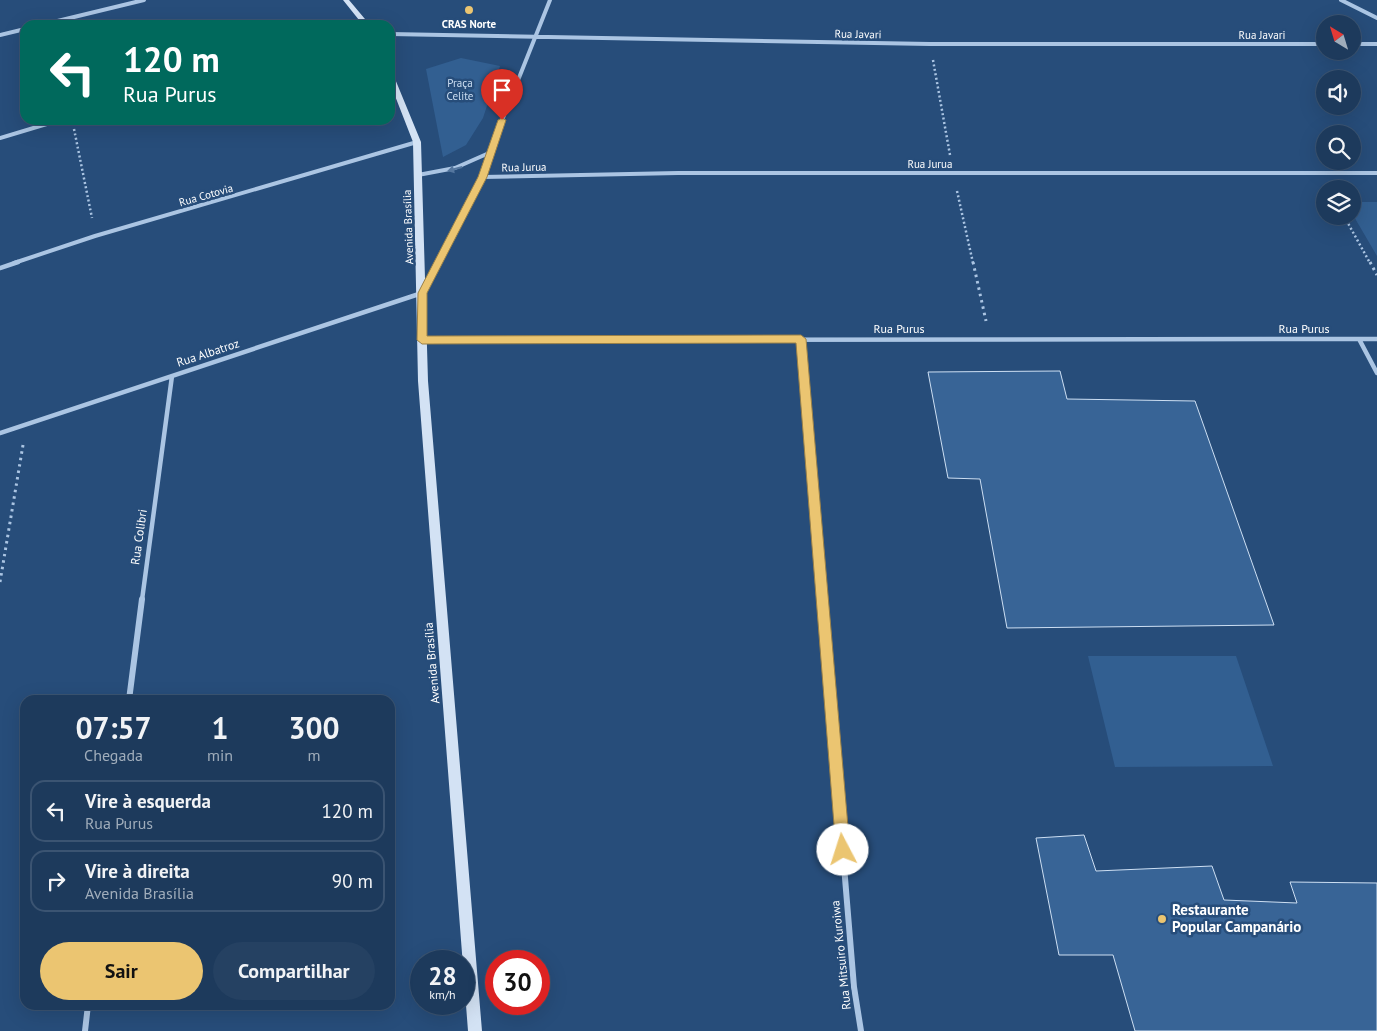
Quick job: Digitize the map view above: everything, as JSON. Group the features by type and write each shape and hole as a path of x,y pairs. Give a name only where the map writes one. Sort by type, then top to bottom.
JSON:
{"street":[{"path":"62,20 144,0"},
{"path":"346,0 363,20"},
{"name":"Avenida Brasília","path":"422,293 482,177 489,154 550,0"},
{"path":"1341,0 1377,18"},
{"path":"0,35 20,30"},
{"name":"Rua Javari","path":"395,34 930,44 1316,44"},
{"path":"1361,44 1377,44"},
{"path":"395,87 417,142 418,175"},
{"path":"0,138 43,125"},
{"name":"Rua Cotovia","path":"0,268 96,236 417,142"},
{"name":"Avenida Brasília","path":"476,1031 424,390 418,175 458,168 489,154"},
{"name":"Rua Jurua","path":"482,177 678,173 1377,173"},
{"name":"Rua Albatroz","path":"0,433 422,293"},
{"name":"Rua Mitsuiro Kuroiwa","path":"801,339 854,977 861,1031"},
{"path":"1358,339 1377,373"},
{"name":"Rua Purus","path":"422,340 1377,339"},
{"name":"Rua Colibri","path":"130,695 172,376"},
{"path":"85,1031 87,1010"}],"path":[{"path":"73,125 96,236"},
{"path":"1349,225 1377,275"},
{"path":"0,582 27,424"}],"green space":[{"name":"Praça Celite","path":"461,58 500,66 483,118 466,145 443,157 426,69"},
{"path":"1361,202 1377,202 1377,256 1359,225 1361,225"},
{"path":"1088,656 1236,656 1273,766 1115,767"}],"building":[{"path":"1060,371 1067,399 1195,401 1274,625 1007,628 980,479 948,478 928,372"},
{"name":"Restaurante Popular Campanário","path":"1084,835 1096,871 1212,866 1224,900 1297,903 1290,882 1377,883 1377,1031 1135,1031 1113,955 1059,955 1036,838"}],"place":[{"name":"CRAS Norte","path":"469,10"},
{"name":"Restaurante Popular Campanário","path":"1162,919"}],"route":[{"path":"502,120 482,177 422,293 422,340 801,339 843,850"}]}
